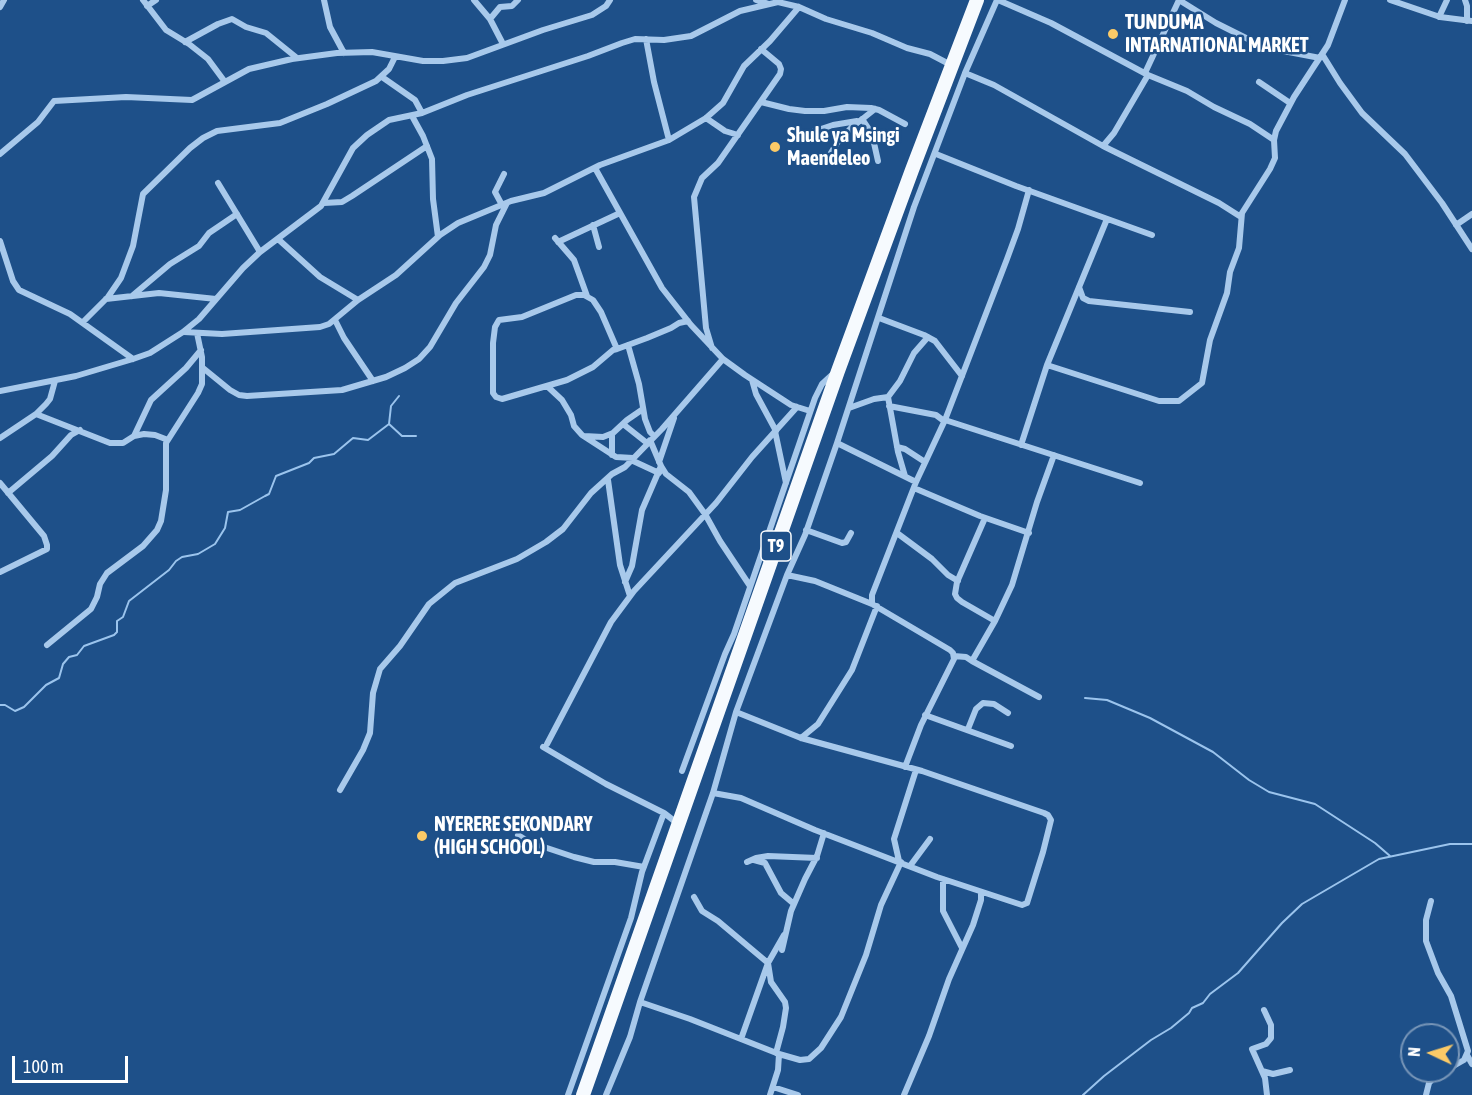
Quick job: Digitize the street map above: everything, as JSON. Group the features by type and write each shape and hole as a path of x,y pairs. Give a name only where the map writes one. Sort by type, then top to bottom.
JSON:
{"highway":[{"name":"T9","path":"583,1095 838,371 977,0"}],"street":[{"path":"0,7 4,0"},
{"path":"156,0 145,3 166,30 208,59 225,82"},
{"path":"324,0 330,27 344,53"},
{"path":"474,0 490,20 503,44"},
{"path":"490,20 500,7 512,6 518,0"},
{"path":"0,154 38,122 54,101 126,97 192,100 249,69 297,58 344,53 372,52 423,61 472,57 503,44 592,15 606,6 610,0"},
{"path":"756,0 770,4"},
{"path":"606,1095 630,1036 713,793 736,712 837,443 914,207 965,73 997,0 1052,23 1147,74 1187,91 1250,124 1274,140"},
{"path":"1103,146 1114,133 1147,74 1179,0 1216,23 1250,40 1273,49 1321,56 1362,113 1405,154 1472,249"},
{"path":"1047,365 1159,401 1179,401 1202,383 1210,340 1227,293 1230,272 1239,248 1241,217 1275,158 1276,131 1290,103 1328,45 1345,0"},
{"path":"1390,0 1439,17 1469,21 1465,0"},
{"path":"1439,17 1447,0"},
{"path":"0,391 55,381 133,359 150,353 183,332 199,319 243,267 324,203 353,148 389,120 422,113 467,95 622,43 691,36 740,11 778,1 872,33 907,48 930,54 951,65"},
{"path":"183,332 222,334 320,327 335,320 358,300 396,275 438,237 458,223 505,204 544,193 595,168 669,141 706,118 719,108 744,66 770,42 799,7"},
{"path":"185,42 232,19 246,27 266,33 297,58"},
{"path":"646,39 669,141"},
{"path":"712,348 706,328 694,197 702,178 717,163 778,79 781,69 779,64 760,49"},
{"path":"83,322 106,299 121,278 137,231 143,194 190,148 217,131 289,120 348,94 382,77 395,57"},
{"path":"965,73 994,85 1103,146 1219,203 1241,217"},
{"path":"382,77 415,100 422,113"},
{"path":"1259,82 1290,103"},
{"path":"761,102 805,111 824,111 847,107 875,109 905,124"},
{"path":"826,161 837,143 875,109"},
{"path":"412,116 433,164 433,199 438,237"},
{"path":"706,118 725,131 738,135"},
{"path":"803,135 833,125 861,120"},
{"path":"861,120 872,134 878,160"},
{"path":"324,203 342,202 427,146"},
{"path":"936,154 1152,236"},
{"path":"595,168 662,288 688,321 723,359 752,380 797,407 810,411"},
{"path":"912,170 927,176"},
{"path":"504,174 495,192 505,204"},
{"path":"218,183 260,252"},
{"path":"801,738 818,724 852,670 874,605 872,595 915,485 945,420 1018,229 1029,190"},
{"path":"900,201 914,207"},
{"path":"203,368 230,390 247,396 342,390 405,368 419,359 429,347 456,303 487,263 496,225 505,204"},
{"path":"587,296 574,260 556,240 621,213"},
{"path":"132,296 170,264 199,246 209,233 237,214"},
{"path":"1456,225 1472,214"},
{"path":"1021,444 1047,365 1107,219"},
{"path":"593,225 599,247"},
{"path":"278,239 320,277 358,300"},
{"path":"0,241 13,281 19,290 83,322 133,359"},
{"path":"1079,286 1083,298 1089,301 1190,312"},
{"path":"106,299 159,293 216,299"},
{"path":"618,349 601,312 593,300 587,296 576,295 522,317 500,320 495,327 493,393 502,399 585,373 605,356 618,349 688,321"},
{"path":"879,318 935,341 962,376"},
{"path":"335,320 344,338 373,381"},
{"path":"47,645 91,609 100,584 107,573 118,563 136,553 157,530 164,511 165,448 198,393 203,368 196,333"},
{"path":"905,476 888,397 900,381 914,353 928,337"},
{"path":"628,345 639,384 647,427 660,467 688,492 705,514 750,586"},
{"path":"134,436 151,400 186,368 201,350"},
{"path":"340,790 359,758 370,733 373,693 380,669 400,646 429,603 455,583 517,559 563,529 591,493 651,440 723,359"},
{"path":"682,771 734,634 810,411 822,384 838,371"},
{"path":"752,380 756,394 776,431 786,484"},
{"path":"0,438 36,414 50,399 55,381"},
{"path":"547,386 562,400 571,415 574,426 584,436 612,455 660,467"},
{"path":"849,408 874,399 888,397"},
{"path":"889,406 936,415 945,420 1140,483"},
{"path":"677,823 664,813 606,784 544,746 611,622 630,596 705,514 797,407"},
{"path":"584,436 603,437 612,434 643,409"},
{"path":"36,414 110,443 123,442 134,436 154,435 168,440"},
{"path":"625,582 632,566 642,510 660,467 675,414"},
{"path":"623,424 651,440"},
{"path":"8,493 52,456 71,435 80,430"},
{"path":"612,434 612,455"},
{"path":"837,443 905,476 915,485 986,518 1029,533"},
{"path":"897,447 905,449 925,462"},
{"path":"972,661 995,621 1011,585 1054,455"},
{"path":"608,480 620,565 630,596"},
{"path":"0,483 44,536 47,545 47,549 0,572"},
{"path":"986,518 955,590 957,598 995,621"},
{"path":"806,530 842,543 846,542 851,533"},
{"path":"897,533 958,581"},
{"path":"787,575 815,581 874,605 950,650 954,656"},
{"path":"954,656 966,657 1039,698"},
{"path":"905,767 925,715 954,656"},
{"path":"968,729 976,709 983,703 994,704 1008,713"},
{"path":"713,793 741,798 943,879 1022,905 1027,903 1043,852 1051,818 1044,813 916,770 801,738 736,712"},
{"path":"925,715 1011,746"},
{"path":"640,1002 777,1053 800,1060 809,1059 831,1035 848,1001 866,955 882,905 900,861 894,839 916,770"},
{"path":"568,1095 631,918 644,867 664,813"},
{"path":"782,950 795,904 817,858 825,833"},
{"path":"518,835 529,842 584,860 644,867"},
{"path":"910,866 930,839"},
{"path":"795,904 781,893 765,864 750,861 768,856 817,858"},
{"path":"943,879 943,911 962,948"},
{"path":"904,1095 978,911 981,892"},
{"path":"694,897 702,911 718,921 768,963 771,982 785,1002 786,1008 777,1053 778,1070 770,1095"},
{"path":"1431,901 1426,920 1426,941 1438,973 1451,996 1467,1045 1467,1055 1472,1064"},
{"path":"741,1039 768,963 785,933"},
{"path":"1264,1010 1271,1025 1271,1038 1266,1044 1252,1049 1262,1071 1268,1095"},
{"path":"1460,1062 1467,1055"},
{"path":"1262,1071 1273,1074 1290,1070"},
{"path":"773,1087 798,1095"}],"waterway":[{"path":"399,396 391,406 389,424 402,436 416,436"},
{"path":"0,705 5,705 15,711 24,707 46,685 59,678 63,664 69,657 77,655 84,646 114,635 117,632 117,621 123,617 129,601 182,557 198,554 215,544 225,528 228,512 240,510 269,494 276,476 309,463 314,458 334,454 353,438 368,440 389,424"},
{"path":"1085,698 1107,700 1150,718 1213,752 1249,780 1269,792 1315,804 1375,843 1390,856"},
{"path":"1083,1095 1104,1076 1151,1040 1171,1028 1192,1008 1203,1003 1210,994 1238,973 1302,904 1379,859 1450,844 1472,844"}],"place":[{"name":"TUNDUMA INTARNATIONAL MARKET","path":"1113,34"},
{"name":"Shule ya Msingi Maendeleo","path":"775,147"},
{"name":"NYERERE SEKONDARY (HIGH SCHOOL)","path":"422,836"}]}
